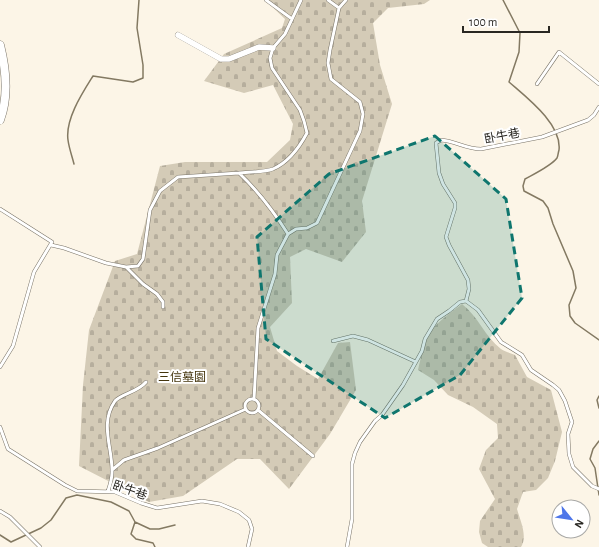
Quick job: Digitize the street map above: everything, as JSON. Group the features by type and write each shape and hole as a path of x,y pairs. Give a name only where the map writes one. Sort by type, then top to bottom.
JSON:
{"street":[{"path":"178,35 221,59 229,59 259,47 273,48"},
{"path":"0,45 5,65 5,85 4,110 0,120"}],"lane":[{"path":"266,0 292,19"},
{"path":"51,245 106,263 126,267 138,266 143,259 150,210 160,191 167,184 178,177 272,169 287,160 300,146 307,133 300,110 272,68 270,58 273,48 285,34 301,0"},
{"path":"328,0 339,8"},
{"path":"258,410 259,404 254,399 258,328 275,274 277,255 288,234 296,229 307,228 317,223 360,131 363,114 360,102 331,79 328,63 339,8 346,0"},
{"path":"538,84 559,52 599,84"},
{"name":"卧牛巷","path":"466,301 469,289 468,280 446,237 455,208 455,203 443,184 439,173 436,143 441,140 446,140 471,149 481,149 542,137 588,120 594,115 599,106"},
{"path":"239,173 252,185 288,234"},
{"path":"0,209 52,242 34,272 12,346 0,368"},
{"path":"126,267 143,284 157,294 163,302 163,307"},
{"path":"347,547 352,519 352,470 355,453 360,442 369,428 382,415 403,385 422,350 425,339 437,319 460,302 466,301 478,310 501,342 522,355 531,370 559,390 565,401 572,422 568,434 569,454 571,461 579,473 599,490"},
{"path":"333,340 353,336 368,340 416,362"},
{"path":"108,491 112,470 107,427 108,416 117,399 139,388 146,382"},
{"path":"246,409 245,406 247,402 254,399"},
{"path":"112,470 124,460 158,448 246,409"},
{"path":"246,409 252,413 258,410"},
{"path":"258,410 313,456"},
{"name":"卧牛巷","path":"0,427 8,449 77,491 115,492 157,508 202,501 220,504 240,512 249,520 252,529 248,547"},
{"path":"0,511 10,517 40,547"}],"highlighted area":[{"path":"435,136 506,199 522,298 460,375 385,418 266,339 257,237 329,174"}],"green space":[{"name":"三信墓園","path":"265,0 430,0 424,4 388,8 373,23 380,65 392,104 362,201 366,232 342,262 306,249 290,257 292,303 270,327 277,351 318,379 338,343 350,342 356,390 330,434 289,489 260,459 237,459 183,496 149,502 79,466 83,385 89,330 115,261 137,254 160,166 185,162 267,162 290,140 293,124 273,85 244,93 204,81 224,54 282,28 285,19"},
{"path":"462,304 473,314 495,344 503,350 515,355 527,377 551,390 562,432 555,461 548,478 536,490 523,492 517,509 524,533 521,547 488,547 482,543 479,532 480,521 495,499 479,469 486,450 498,438 497,424 473,407 448,395 434,380 418,370 425,345 431,331"}],"waterway":[{"path":"74,164 68,140 69,123 84,90 93,76 133,82 143,78 143,65 137,28 139,0"},
{"path":"503,0 520,33 519,52 509,82 542,112 555,131 558,140 559,150 557,158 547,167 525,179 523,186 524,191 543,201 548,208 553,224 573,271 576,288 569,305 570,316 575,323 599,340"},
{"path":"599,396 597,400 599,408"},
{"path":"599,441 593,449 590,459 595,468 599,495"},
{"path":"0,535 11,542 41,528 51,520 66,498 77,495 111,502 129,511 135,522 131,534 136,539 153,543 155,547"},
{"path":"135,522 150,529 159,529 175,525"}]}
